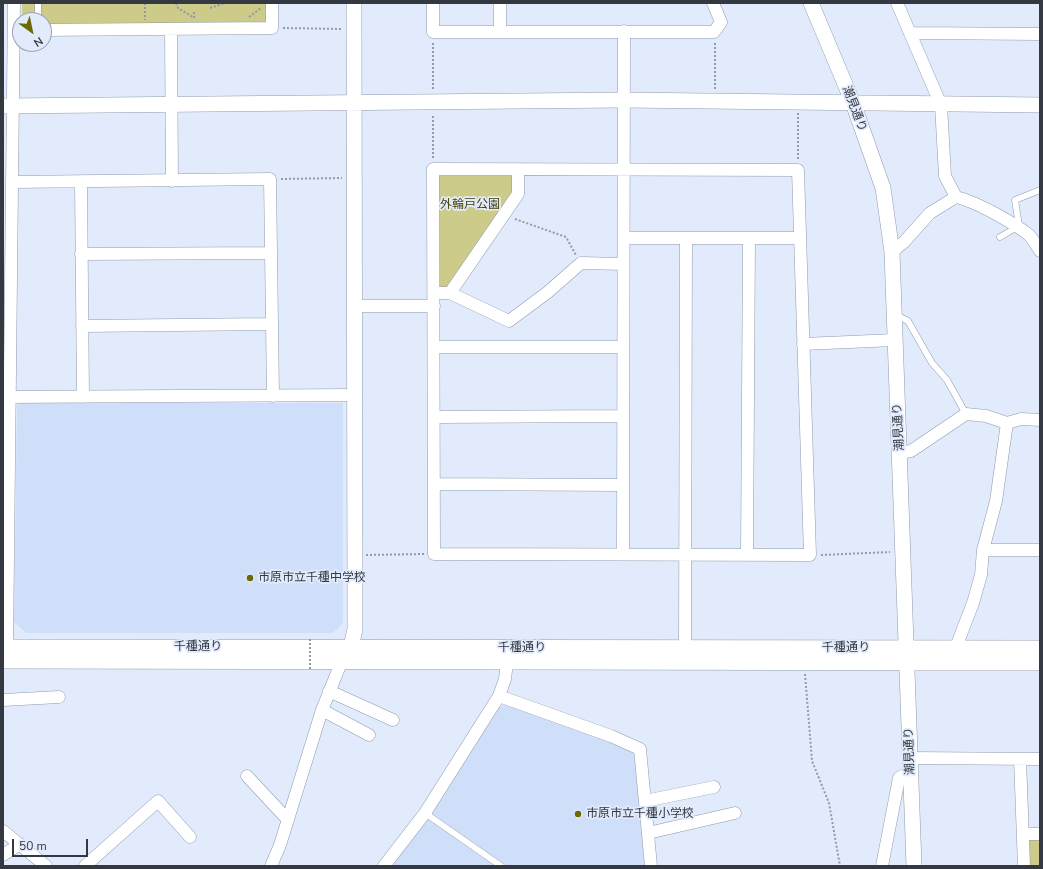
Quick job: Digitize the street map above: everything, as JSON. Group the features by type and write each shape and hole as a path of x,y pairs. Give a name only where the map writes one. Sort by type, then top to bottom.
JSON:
{"street":[{"path":"52,30 272,28 272,3"},
{"path":"271,866 288,820 322,710 341,663 351,647 355,629 354,3"},
{"path":"433,3 433,32 714,32 721,22 713,3"},
{"path":"500,3 500,31"},
{"name":"潮見通り","path":"811,3 853,103 883,188 892,252 904,551 914,866"},
{"path":"897,3 941,105 944,176 956,197"},
{"path":"171,29 172,181"},
{"path":"623,553 624,31"},
{"path":"910,33 1040,34"},
{"path":"5,647 7,250 12,182 8,147 8,106 14,52"},
{"path":"8,106 624,100 1040,105"},
{"path":"433,169 624,169 798,170 810,555 623,553 434,554 433,169"},
{"path":"450,293 518,194 518,169"},
{"path":"12,182 270,179 273,396"},
{"path":"81,181 83,397"},
{"path":"892,252 904,242 930,212 956,197 968,199 1030,236 1040,250"},
{"path":"624,238 799,238"},
{"path":"685,649 686,238"},
{"path":"747,554 749,239"},
{"path":"81,254 271,253"},
{"path":"434,293 450,293 509,321 548,292 581,263 623,264"},
{"path":"355,306 434,306"},
{"path":"82,326 272,324"},
{"path":"803,344 895,340"},
{"path":"434,347 623,347"},
{"path":"6,397 355,395"},
{"path":"900,453 911,451 966,414 986,416 1007,423 1021,419 1040,420"},
{"path":"434,417 623,416"},
{"path":"956,647 974,602 981,575 983,550 996,501 1007,423"},
{"path":"434,484 623,485"},
{"path":"983,550 1040,550"},
{"name":"千種通り","path":"5,647 685,649 907,656 1040,663"},
{"name":"千種通り","path":"3,661 341,663 804,662 907,656 956,647 1040,648"},
{"path":"384,866 425,813 499,696 505,679 507,662"},
{"path":"329,691 393,720"},
{"path":"499,696 611,736 640,749 651,866"},
{"path":"3,700 59,697"},
{"path":"322,710 368,735"},
{"path":"1020,759 1024,866"},
{"path":"882,866 899,778 910,764 1040,759"},
{"path":"247,776 288,820"},
{"path":"645,802 714,787"},
{"path":"85,866 158,801 190,837"},
{"path":"648,833 736,813"},
{"path":"3,831 46,866"},
{"path":"1022,834 1040,834"},
{"path":"3,855 20,844"}],"lane":[{"path":"1000,237 1019,226 1015,200 1040,190"},
{"path":"894,314 908,321 932,363 947,380 966,414"},
{"path":"425,813 501,866"}],"path":[{"path":"145,3 145,20"},
{"path":"176,3 178,8 197,20"},
{"path":"210,8 225,3"},
{"path":"194,10 194,18"},
{"path":"272,28 354,29"},
{"path":"714,32 716,101"},
{"path":"798,102 798,170"},
{"path":"270,179 354,178"},
{"path":"504,215 566,237 581,263"},
{"path":"810,555 904,551"},
{"path":"355,555 434,554"},
{"path":"310,639 310,671"},
{"path":"804,662 812,761 830,803 840,866"}],"shaded area":[{"name":"市原市立千種中学校","path":"21,403 343,403 343,623 333,633 26,633 14,622 17,406"},
{"name":"市原市立千種小学校","path":"507,704 630,749 636,757 645,866 389,866 496,709"}],"green space":[{"path":"22,3 267,3 267,19 264,23 52,25 52,12 22,12"},
{"name":"外輪戸公園","path":"511,173 515,178 514,194 450,287 443,289 440,286 439,177 444,174"},
{"path":"1023,834 1040,834 1040,866 1024,866"}],"place":[{"name":"市原市立千種中学校","path":"250,578"},
{"name":"市原市立千種小学校","path":"578,814"}]}
